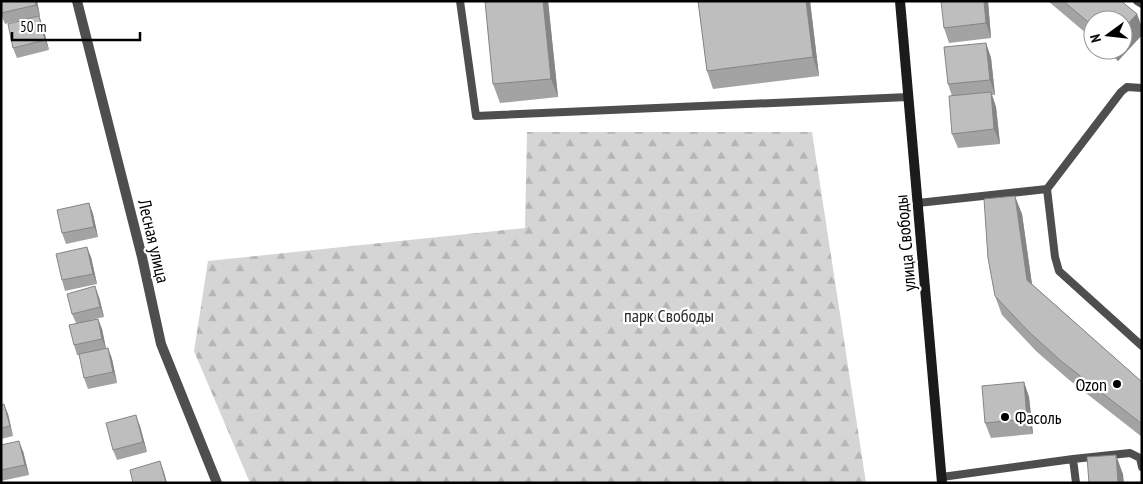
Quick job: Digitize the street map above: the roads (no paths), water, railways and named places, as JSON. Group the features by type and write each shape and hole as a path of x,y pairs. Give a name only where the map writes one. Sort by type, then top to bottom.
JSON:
{"main road":[{"name":"улица Свободы","path":"900,1 942,480"}],"street":[{"name":"Лесная улица","path":"77,1 142,257 160,344 217,483"}],"lane":[{"path":"460,1 476,116 908,97"},
{"path":"1137,1 1142,4"},
{"path":"1142,88 1128,86 1121,92 1047,189 1055,257 1059,272 1142,346"},
{"path":"918,203 1047,189"},
{"path":"942,480 1073,459 1130,453 1140,458 1142,466"},
{"path":"1073,459 1076,483"}],"place":[{"name":"Ozon","path":"1117,384"},
{"name":"Фасоль","path":"1005,417"}],"park label":[{"name":"парк Свободы","path":"669,315"}]}
